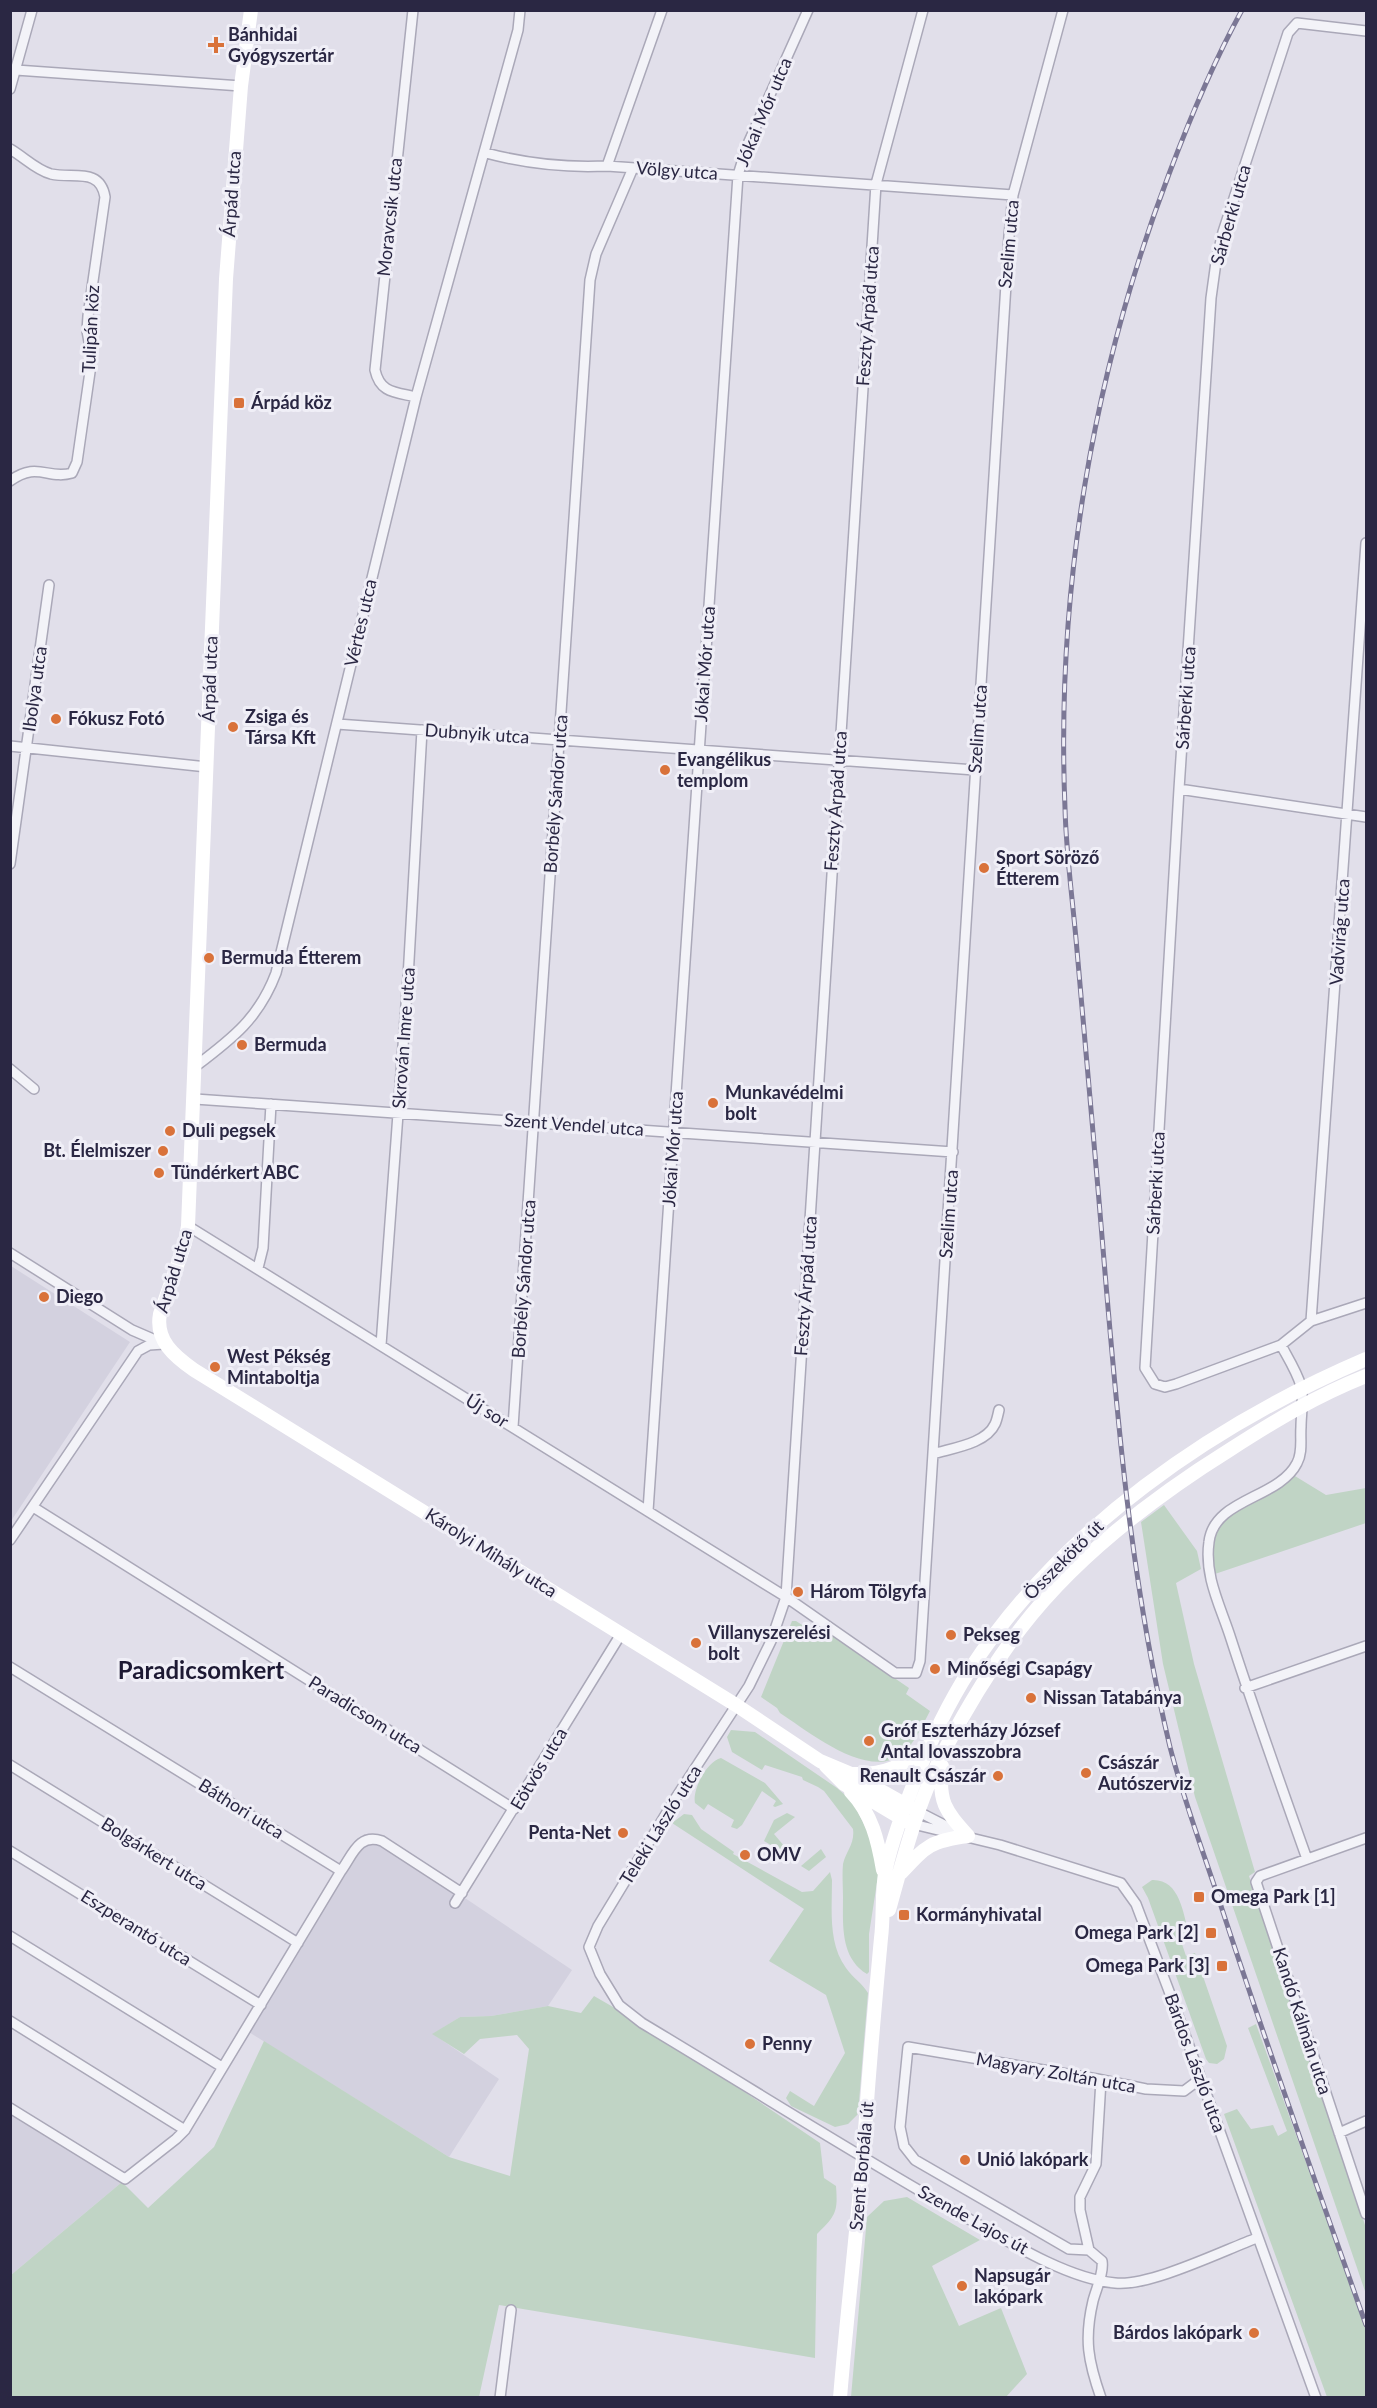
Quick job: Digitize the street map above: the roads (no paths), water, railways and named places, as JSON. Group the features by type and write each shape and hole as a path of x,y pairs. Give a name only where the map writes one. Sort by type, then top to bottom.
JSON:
{"street":[{"path":"10,89 32,10"},
{"name":"Árpád utca","path":"164,1344 158,1325 160,1314 185,1243 188,1226 195,1099 226,279 241,86 251,10"},
{"name":"Moravcsik utca","path":"413,10 375,370 381,386 390,391 416,397"},
{"name":"Vértes utca","path":"196,1066 238,1034 256,1014 269,992 276,973 416,397 486,153 518,30 520,10"},
{"path":"607,166 662,10"},
{"name":"Jókai Mór utca","path":"648,1511 738,175 747,146 808,10"},
{"name":"Feszty Árpád utca","path":"736,1705 760,1668 786,1597 876,184 923,10"},
{"name":"Szelim utca","path":"916,1673 920,1661 1013,195 1063,10"},
{"name":"Sárberki utca","path":"1281,1345 1165,1387 1155,1384 1145,1368 1179,789 1211,298 1216,262 1283,42 1288,33 1297,23 1366,31"},
{"path":"16,70 241,86"},
{"name":"Tulipán köz","path":"10,149 40,169 52,174 94,179 103,186 105,197 88,316 87,331 92,358 77,462 72,473 63,476 37,470 26,472 10,481"},
{"name":"Völgy utca","path":"486,153 520,162 552,166 607,166 1013,195"},
{"name":"Borbély Sándor utca","path":"513,1427 590,280 596,254 633,168"},
{"name":"Vadvirág utca","path":"1311,1321 1349,814 1366,543"},
{"name":"Ibolya utca","path":"10,864 49,585"},
{"name":"Dubnyik utca","path":"337,724 975,770"},
{"name":"Skrován Imre utca","path":"381,1345 414,883 422,730"},
{"path":"10,746 207,767"},
{"path":"1179,789 1366,817"},
{"path":"10,1069 34,1089"},
{"name":"Szent Vendel utca","path":"195,1099 953,1152"},
{"path":"258,1268 263,1248 271,1104"},
{"name":"Új sor","path":"188,1226 786,1597 896,1673 916,1673"},
{"path":"10,1253 132,1330 164,1344"},
{"path":"1366,1303 1311,1321 1281,1345 1302,1388 1301,1450 1298,1462 1279,1482 1226,1513 1211,1533 1208,1544 1209,1576 1231,1638 1245,1688 1307,1859 1366,1838"},
{"path":"10,1540 138,1351 149,1345 164,1344"},
{"name":"Károlyi Mihály utca","path":"164,1344 177,1359 194,1370 736,1705 847,1779 909,1815"},
{"name":"Összekötő út","path":"909,1815 930,1744 969,1672 1021,1603 1056,1565 1113,1512 1163,1474 1252,1416 1302,1388 1366,1359"},
{"name":"Összekötő út","path":"909,1815 995,1664 1048,1596 1084,1561 1139,1511 1184,1479 1301,1405 1366,1376"},
{"path":"933,1454 979,1440 989,1434 995,1425 999,1410"},
{"name":"Paradicsom utca","path":"33,1507 514,1809"},
{"name":"Eötvös utca","path":"455,1903 621,1634"},
{"path":"1245,1688 1366,1646"},
{"name":"Báthori utca","path":"10,1666 341,1871"},
{"name":"Teleki László utca","path":"589,1947 598,1926 669,1809 736,1705"},
{"path":"930,1744 906,1763 885,1772 847,1779 876,1832 891,1878 931,1844 968,1836 953,1819 942,1801 939,1788 943,1752"},
{"name":"Bolgárkert utca","path":"10,1765 298,1943"},
{"name":"Bárdos László utca","path":"909,1815 968,1836 1121,1883 1136,1904 1316,2397"},
{"name":"Szent Borbála út","path":"840,2397 864,2158 875,1991 891,1878 909,1815"},
{"path":"10,2108 125,2179 185,2130 358,1846 372,1837 382,1840 462,1893"},
{"name":"Eszperantó utca","path":"10,1851 261,2005"},
{"name":"Kandó Kálmán utca","path":"1307,1859 1260,1876 1256,1882 1366,2214"},
{"path":"10,1936 222,2067"},
{"name":"Szende Lajos út","path":"589,1947 619,2005 642,2023 864,2158 1018,2247 1062,2267 1098,2281 1117,2284 1170,2272 1257,2238"},
{"path":"10,2021 185,2130"},
{"name":"Magyary Zoltán utca","path":"1089,2250 1069,2249 915,2160 903,2142 900,2127 908,2047 1101,2080 1146,2090 1184,2091 1200,2079"},
{"path":"1101,2080 1096,2164 1080,2197 1080,2210 1089,2250 1102,2261 1103,2268 1086,2335 1089,2365 1101,2397"},
{"path":"1339,2133 1366,2121"},
{"path":"500,2397 511,2310"}],"railway":[{"path":"1242,10 1202,91 1169,174 1142,250 1119,328 1100,406 1085,485 1074,565 1067,646 1064,727 1066,824 1124,1470 1142,1609 1155,1678 1170,1747 1188,1807 1274,2064 1366,2325"}],"place":[{"name":"Bánhidai Gyógyszertár","path":"216,45"},
{"name":"Árpád köz","path":"239,403"},
{"name":"Fókusz Fotó","path":"56,719"},
{"name":"Zsiga és Társa Kft","path":"233,727"},
{"name":"Evangélikus templom","path":"665,770"},
{"name":"Sport Söröző Étterem","path":"984,868"},
{"name":"Bermuda Étterem","path":"209,958"},
{"name":"Bermuda","path":"242,1045"},
{"name":"Munkavédelmi bolt","path":"713,1103"},
{"name":"Duli pegsek","path":"170,1131"},
{"name":"Bt. Élelmiszer","path":"163,1151"},
{"name":"Tündérkert ABC","path":"159,1173"},
{"name":"Diego","path":"44,1297"},
{"name":"West Pékség Mintaboltja","path":"215,1367"},
{"name":"Három Tölgyfa","path":"798,1592"},
{"name":"Pekseg","path":"951,1635"},
{"name":"Villanyszerelési bolt","path":"696,1643"},
{"name":"Minőségi Csapágy","path":"935,1669"},
{"name":"Nissan Tatabánya","path":"1031,1698"},
{"name":"Gróf Eszterházy József Antal lovasszobra","path":"869,1741"},
{"name":"Császár Autószerviz","path":"1086,1773"},
{"name":"Renault Császár","path":"998,1776"},
{"name":"Penta-Net","path":"623,1833"},
{"name":"OMV","path":"745,1855"},
{"name":"Omega Park [1]","path":"1199,1897"},
{"name":"Kormányhivatal","path":"904,1915"},
{"name":"Omega Park [2]","path":"1211,1933"},
{"name":"Omega Park [3]","path":"1222,1966"},
{"name":"Penny","path":"750,2044"},
{"name":"Unió lakópark","path":"965,2160"},
{"name":"Napsugár lakópark","path":"962,2286"},
{"name":"Bárdos lakópark","path":"1254,2333"}],"district":[{"name":"Paradicsomkert","path":"201,1671"}]}
